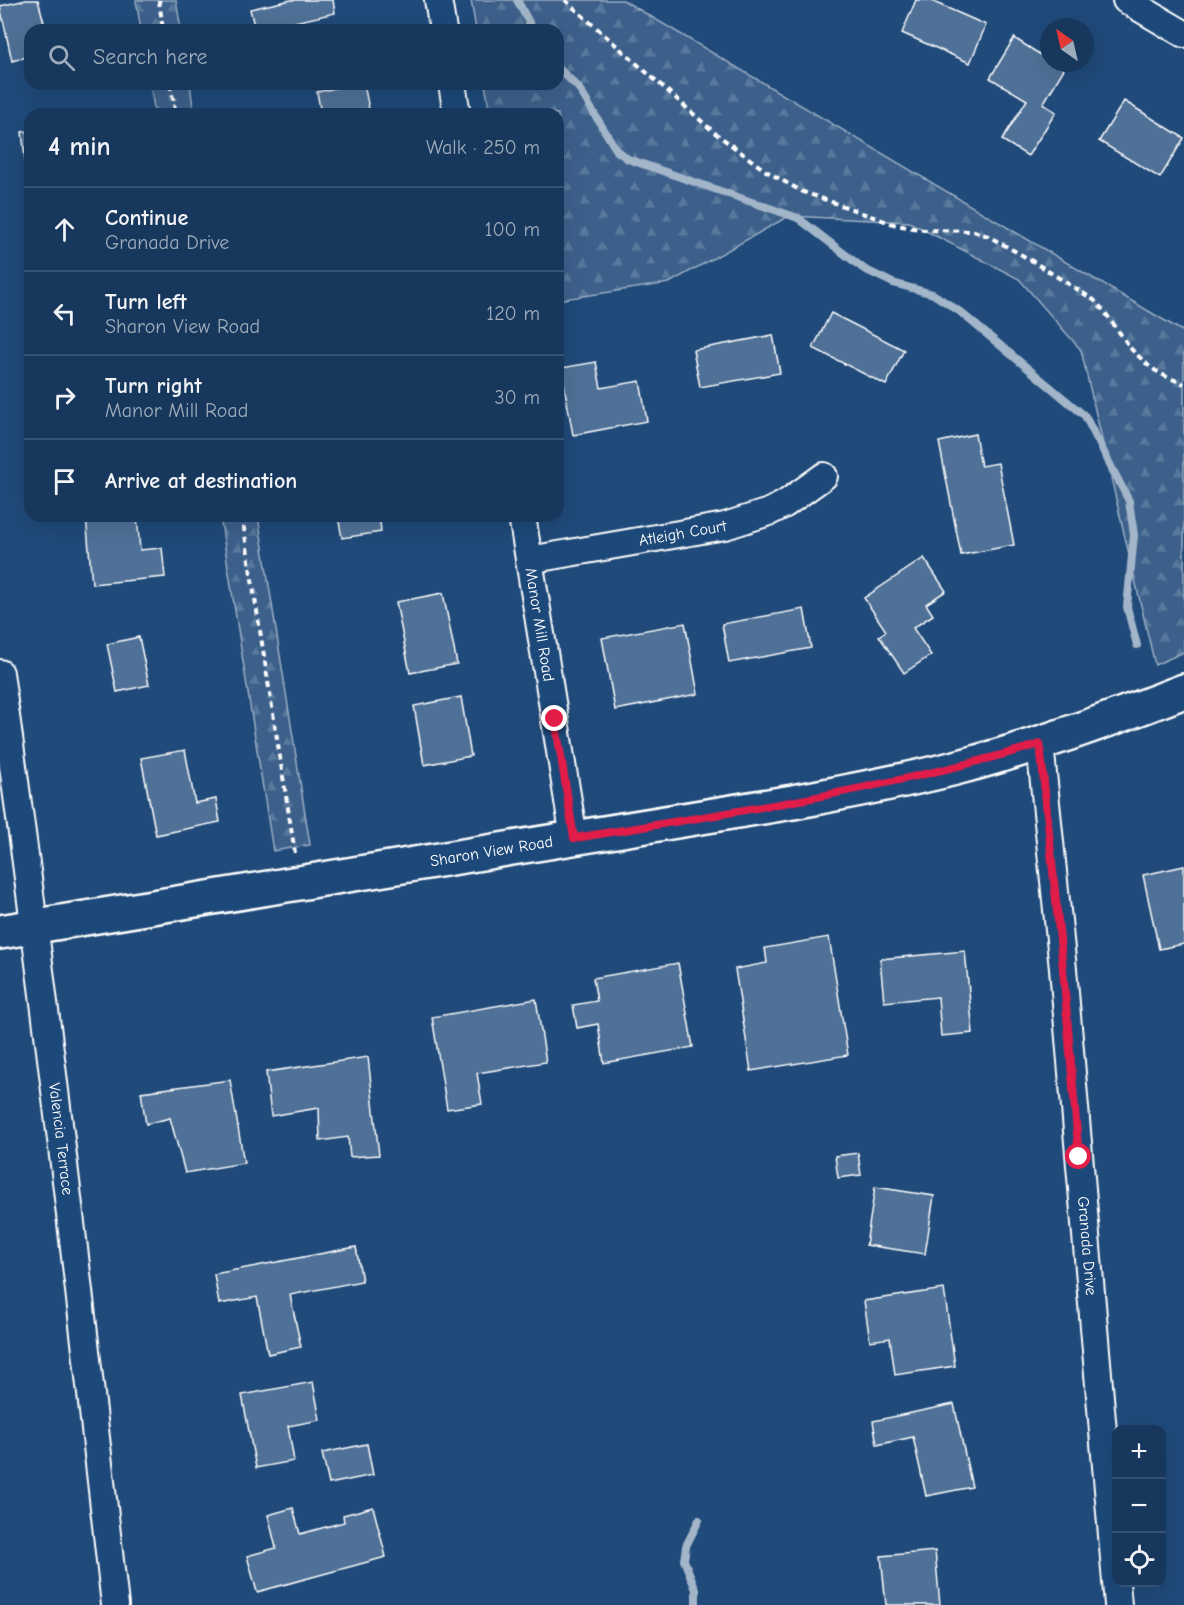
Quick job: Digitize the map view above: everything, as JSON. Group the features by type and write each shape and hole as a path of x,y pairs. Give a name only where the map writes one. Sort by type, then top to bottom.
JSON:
{"street":[{"path":"438,0 442,24"},
{"path":"1126,0 1184,34"},
{"path":"453,90 456,108"},
{"name":"Atleigh Court","path":"529,560 725,526 769,513 824,476"},
{"name":"Manor Mill Road","path":"523,522 574,838"},
{"name":"Valencia Terrace","path":"0,673 36,926 85,1332 114,1605"},
{"name":"Sharon View Road","path":"0,932 794,802 963,766 1040,744 1184,692"},
{"name":"Granada Drive","path":"1040,744 1063,969 1118,1605"}],"path":[{"path":"159,0 161,24"},
{"path":"565,0 715,132 766,171 801,191 896,225 924,230 974,231 988,236 1086,294 1104,310 1132,350 1151,368 1184,384"},
{"path":"171,90 175,108"},
{"path":"243,522 300,883"}],"green space":[{"path":"136,0 176,0 180,24 140,24"},
{"path":"471,0 623,0 1184,332 1184,652 1155,665 1081,350 1019,279 909,222 789,216 669,283 564,299 564,108 489,108 486,90 564,90 564,24 475,24"},
{"path":"151,90 191,90 193,108 154,108"},
{"path":"221,522 259,522 310,845 273,851"}],"building":[{"path":"26,0 38,0 44,24 24,24 24,58 12,61 0,6"},
{"path":"291,0 333,0 335,13 295,22 296,24 254,24 250,9"},
{"path":"916,0 929,0 986,25 970,63 902,33"},
{"path":"1014,38 1040,54 1040,72 1062,72 1043,104 1056,112 1028,156 1002,140 1027,100 990,78"},
{"path":"365,90 369,108 320,108 317,92"},
{"path":"1124,101 1184,138 1160,178 1099,141"},
{"path":"831,313 904,350 886,385 813,348"},
{"path":"773,335 780,373 700,387 693,350"},
{"path":"596,362 601,388 640,381 647,421 573,435 564,385 564,367"},
{"path":"975,434 981,466 998,463 1014,545 961,555 939,442"},
{"path":"87,522 138,522 140,550 162,548 165,577 92,584"},
{"path":"339,522 380,522 381,532 342,538"},
{"path":"924,558 946,591 926,604 933,615 913,628 931,655 904,673 879,636 886,631 864,598"},
{"path":"443,593 457,664 410,673 396,602"},
{"path":"804,609 811,648 729,663 722,624"},
{"path":"685,623 698,694 615,710 602,638"},
{"path":"139,637 149,685 117,692 107,644"},
{"path":"461,697 471,756 424,765 414,706"},
{"path":"185,750 195,803 216,799 220,822 156,835 141,758"},
{"path":"1184,866 1184,944 1159,949 1143,875"},
{"path":"829,937 848,1055 751,1071 735,969 767,963 765,948"},
{"path":"965,951 973,1033 941,1036 938,997 884,1002 880,959"},
{"path":"678,963 693,1047 604,1063 598,1024 577,1028 573,1005 597,1001 593,978"},
{"path":"536,999 546,1062 477,1073 482,1104 447,1109 432,1017"},
{"path":"368,1057 379,1155 350,1157 348,1137 320,1141 319,1108 271,1116 266,1072"},
{"path":"230,1080 244,1163 185,1173 170,1118 146,1124 141,1092"},
{"path":"858,1153 861,1175 838,1178 835,1156"},
{"path":"875,1187 934,1196 925,1254 866,1245"},
{"path":"356,1247 362,1281 290,1295 301,1347 268,1354 257,1297 219,1304 214,1274"},
{"path":"944,1289 955,1366 895,1375 890,1338 870,1341 864,1301"},
{"path":"313,1382 320,1420 288,1426 294,1461 256,1468 242,1395"},
{"path":"954,1404 972,1487 926,1496 913,1437 877,1445 873,1421"},
{"path":"367,1444 373,1475 329,1484 322,1453"},
{"path":"373,1507 386,1557 257,1592 247,1556 276,1548 268,1515 293,1508 300,1534 344,1522 343,1515"},
{"path":"935,1551 940,1605 886,1605 881,1556"}],"waterway":[{"path":"517,0 530,24"},
{"path":"564,74 578,87 617,151 628,159 798,218 864,269 893,283 933,294 959,311 1085,416 1129,501 1134,535 1127,607 1137,645"},
{"path":"696,1605 696,1590 684,1560 686,1546 699,1520"}],"route":[{"path":"555,719 574,838 794,802 963,766 1040,744 1079,1157"}]}
